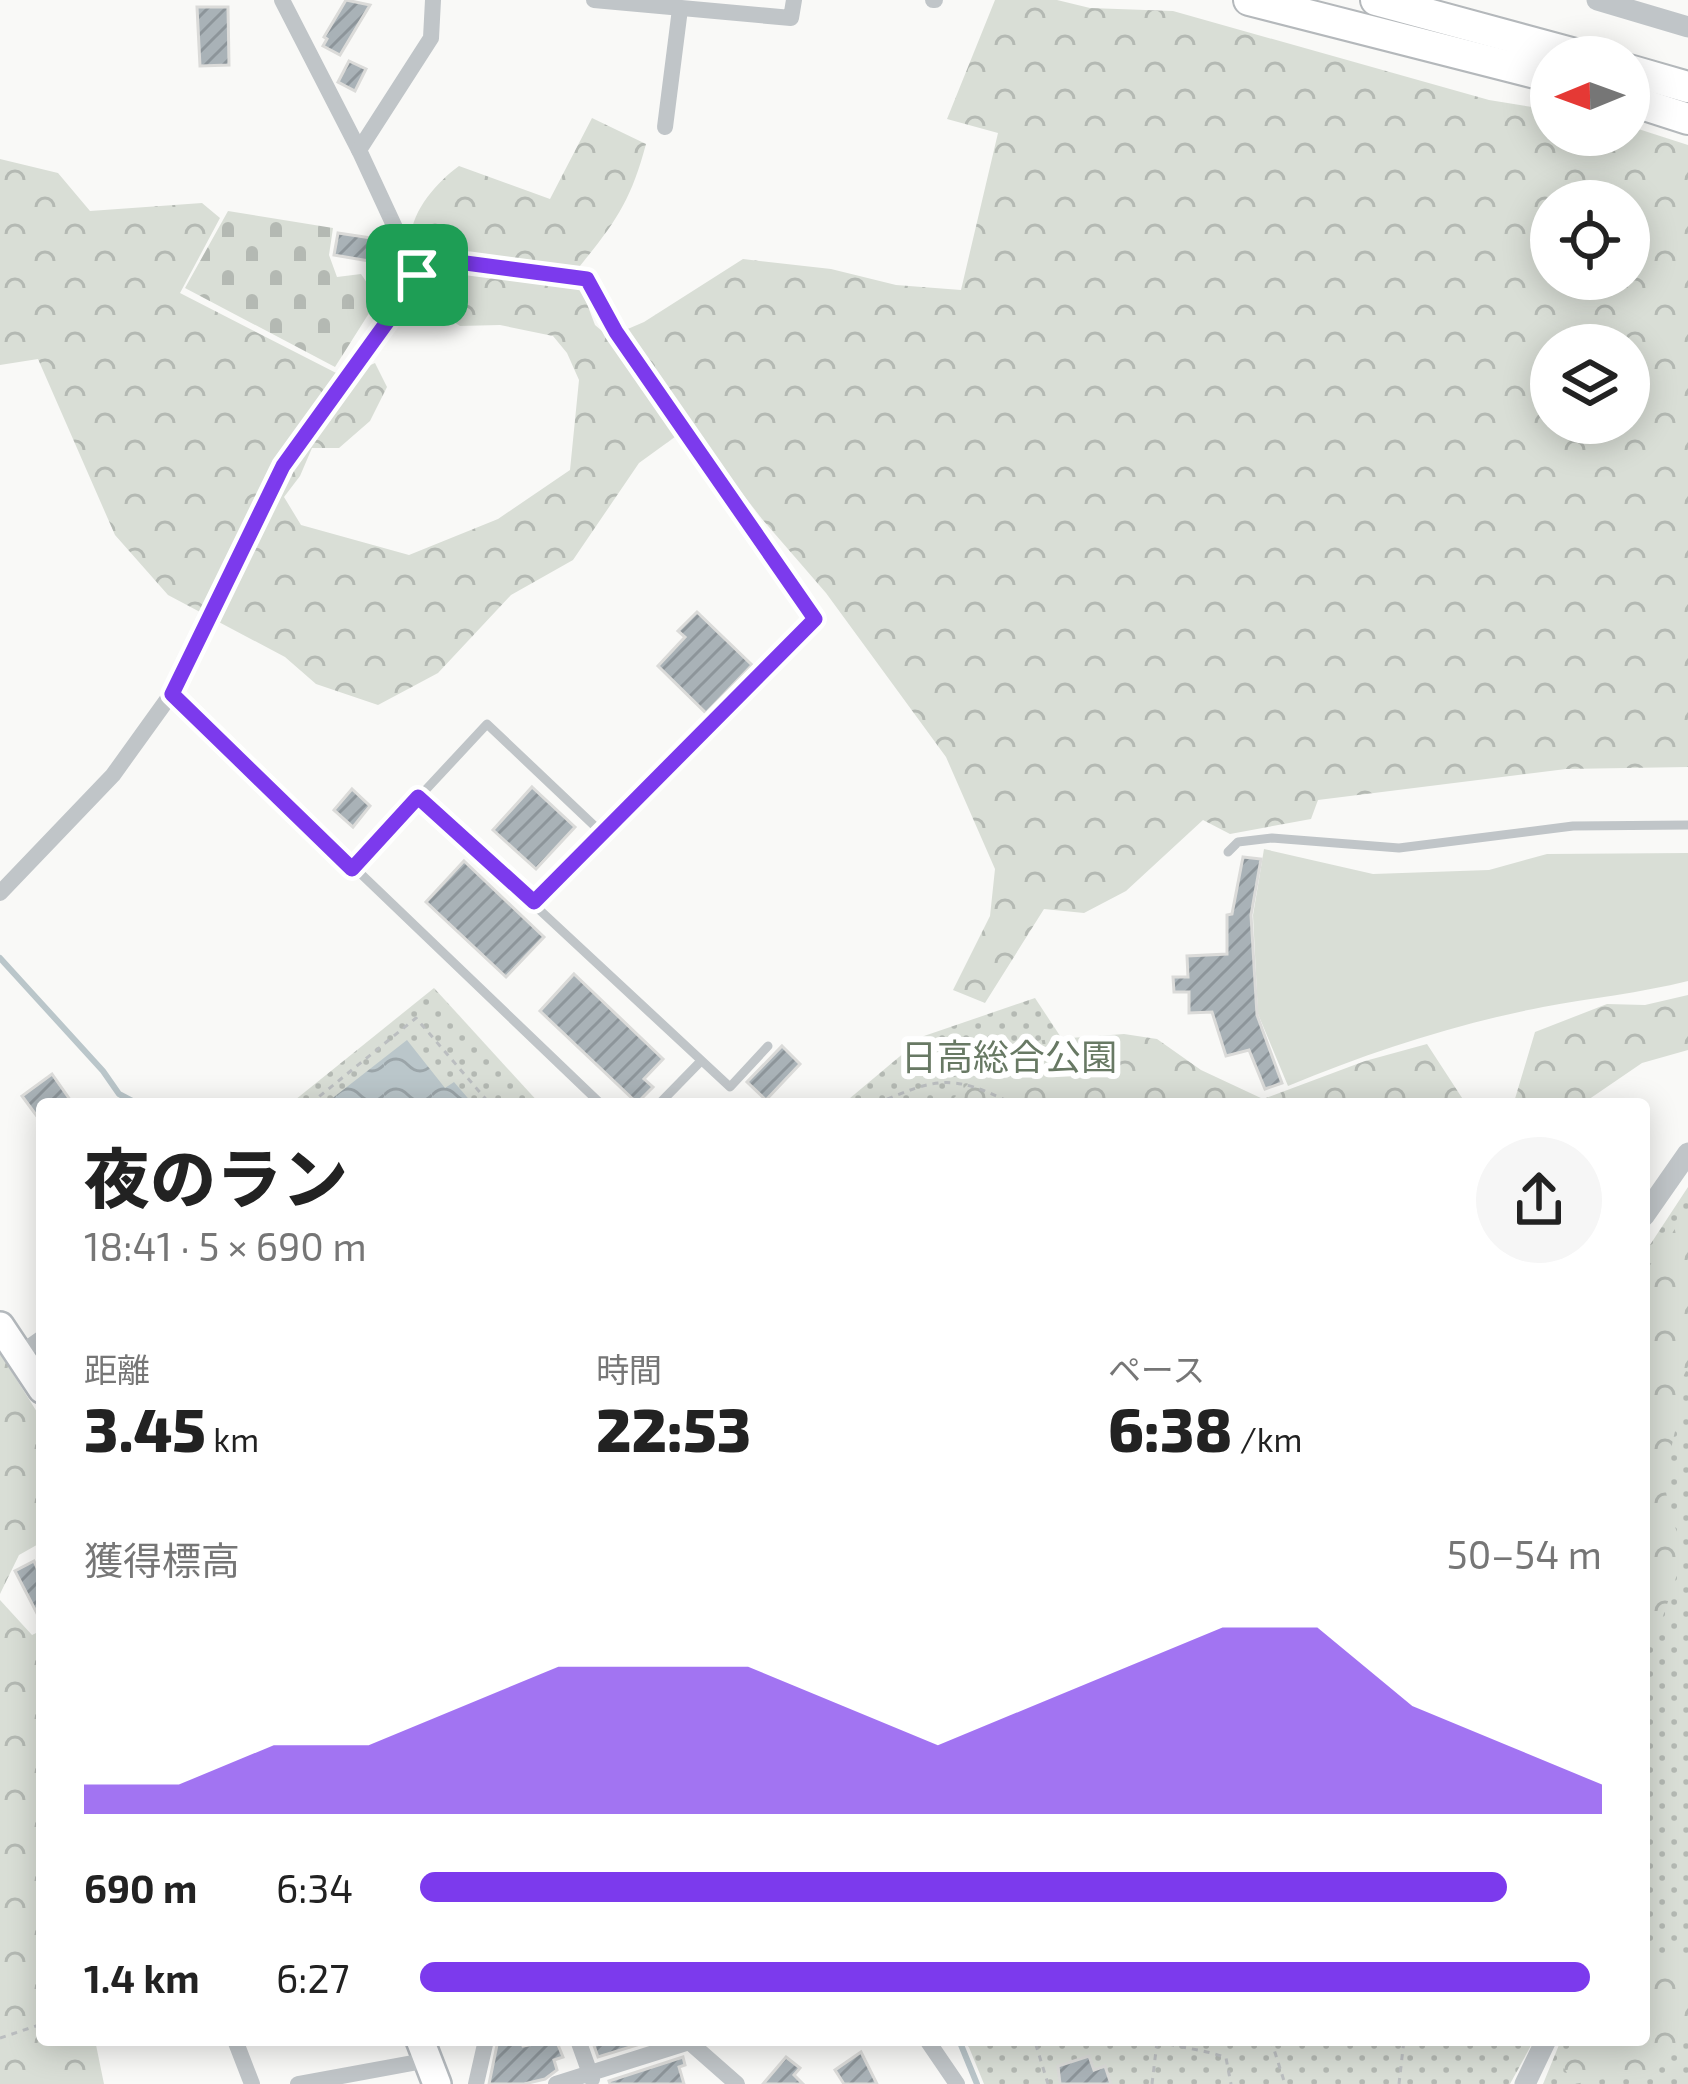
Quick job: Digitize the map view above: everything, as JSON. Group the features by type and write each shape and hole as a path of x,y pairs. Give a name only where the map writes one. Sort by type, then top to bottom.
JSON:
{"highway":[{"path":"1249,0 1530,72"},
{"path":"1376,0 1530,42"},
{"path":"1650,76 1688,87"},
{"path":"1650,106 1688,118"}],"main road":[{"path":"0,1326 30,1346"}],"street":[{"path":"282,0 417,275"},
{"path":"359,150 431,38 433,0"},
{"path":"594,0 791,18 794,0"},
{"path":"1597,0 1688,27"},
{"path":"665,127 680,9"},
{"path":"0,893 113,775 172,694 283,466 417,275 458,262 587,279"},
{"path":"1650,1208 1688,1154"},
{"path":"237,2046 252,2084"},
{"path":"476,2084 485,2046"},
{"path":"580,2046 591,2079"},
{"path":"556,2084 591,2079 675,2046"},
{"path":"694,2046 737,2084"},
{"path":"931,2046 957,2084"},
{"path":"1525,2084 1543,2046"},
{"path":"298,2084 350,2080 428,2061"}],"lane":[{"path":"534,902 815,619 616,332 587,279"},
{"path":"172,694 595,1098"},
{"path":"352,869 487,724 602,833"},
{"path":"418,797 730,1087 768,1046"},
{"path":"1228,852 1238,842 1272,838 1400,848 1574,826 1688,825"},
{"path":"665,1098 700,1062"}],"path":[{"path":"317,1098 416,1018 485,1098"},
{"path":"890,1098 927,1082 971,1083 1000,1098"},
{"path":"0,2038 36,2026"},
{"path":"1036,2046 1048,2084"},
{"path":"1152,2084 1156,2046"},
{"path":"1172,2046 1226,2058 1231,2084"},
{"path":"1273,2046 1285,2084"},
{"path":"1399,2084 1403,2046"}],"green space":[{"path":"995,0 1057,0 1090,8 1173,11 1489,100 1530,107 1530,156 1650,156 1650,133 1688,145 1688,767 1566,769 1318,800 1311,819 1230,834 1203,820 1126,891 1084,913 1044,909 985,1003 953,990 990,916 995,869 946,757 826,593 690,426 639,463 573,560 511,595 438,673 378,705 316,684 285,657 168,595 115,535 38,359 0,365 0,159 58,173 90,211 202,203 220,218 180,293 344,377 375,363 387,387 370,421 339,448 312,448 284,497 301,525 409,555 498,519 570,470 579,380 553,336 500,325 460,326 427,304 412,253 412,227 428,197 459,166 550,199 592,118 646,144 619,212 575,272 595,325 609,337 644,322 743,259 831,269 896,285 961,290 998,133 947,119"},
{"path":"228,211 333,228 329,255 337,277 361,274 378,299 335,367 185,288"},
{"path":"1264,849 1373,874 1489,870 1547,854 1688,853 1688,981 1478,1022 1288,1086 1258,1014 1253,915"},
{"path":"434,988 535,1098 297,1098"},
{"path":"1688,995 1688,1050 1642,1063 1591,1098 1515,1098 1535,1032 1607,1004 1645,1005"},
{"name":"日高総合公園","path":"1035,998 1101,1098 850,1098 924,1036"},
{"path":"1124,1034 1157,1039 1201,1070 1261,1098 954,1098 1000,1052 1043,1040"},
{"path":"1427,1044 1462,1098 1266,1098 1365,1061"},
{"path":"1688,1187 1688,2084 1543,2084 1559,2046 1650,2046 1650,1245"},
{"path":"1688,1210 1688,1367 1680,1383 1680,1409 1664,1480 1670,1515 1685,1551 1657,1634 1650,1642 1650,1265"},
{"path":"0,1353 36,1410 36,1545 19,1555 0,1594"},
{"path":"0,1600 32,1635 36,1633 36,2046 96,2046 104,2084 0,2084"},
{"path":"1650,1952 1678,1958 1688,1967 1688,2037 1683,2035 1641,2080 1615,2077 1574,2084 1564,2068 1572,2046 1650,2046"},
{"path":"968,2046 1531,2046 1510,2084 984,2084"}],"water":[{"path":"407,1040 445,1088 454,1082 468,1098 333,1098"}],"building":[{"path":"346,0 370,5 340,55 323,46"},
{"path":"197,7 228,7 229,65 200,66"},
{"path":"349,61 366,69 355,91 338,82"},
{"path":"338,233 378,239 375,262 334,255"},
{"path":"697,612 752,665 706,713 658,666 685,637 678,631"},
{"path":"532,787 575,827 536,869 493,830"},
{"path":"352,789 370,806 353,827 334,810"},
{"path":"1243,857 1261,859 1251,915 1257,1015 1282,1083 1265,1089 1249,1050 1226,1056 1212,1012 1189,1013 1189,992 1174,992 1173,977 1188,977 1187,956 1227,954 1227,915 1232,914"},
{"path":"464,861 544,937 506,977 426,902"},
{"path":"574,974 663,1059 644,1079 653,1087 642,1098 632,1098 540,1011"},
{"path":"782,1046 800,1064 768,1098 747,1082"},
{"path":"52,1074 69,1098 36,1098 36,1115 22,1096"},
{"path":"34,1561 36,1611 15,1571"},
{"path":"497,2046 558,2046 563,2057 554,2060 557,2070 545,2079 489,2084"},
{"path":"594,2046 634,2046 598,2057"},
{"path":"861,2052 877,2084 844,2084 835,2070"},
{"path":"1089,2056 1094,2070 1105,2066 1111,2084 1060,2084 1058,2066"},
{"path":"683,2057 685,2065 679,2067 684,2084 610,2084 609,2081"},
{"path":"786,2057 800,2068 794,2075 803,2084 763,2084"}],"waterway":[{"path":"0,958 127,1098"},
{"path":"961,2046 977,2084"}],"route":[{"path":"458,262 587,279 616,332 815,619 534,902 418,797 352,869 172,694 283,466 417,275 458,262"}]}
